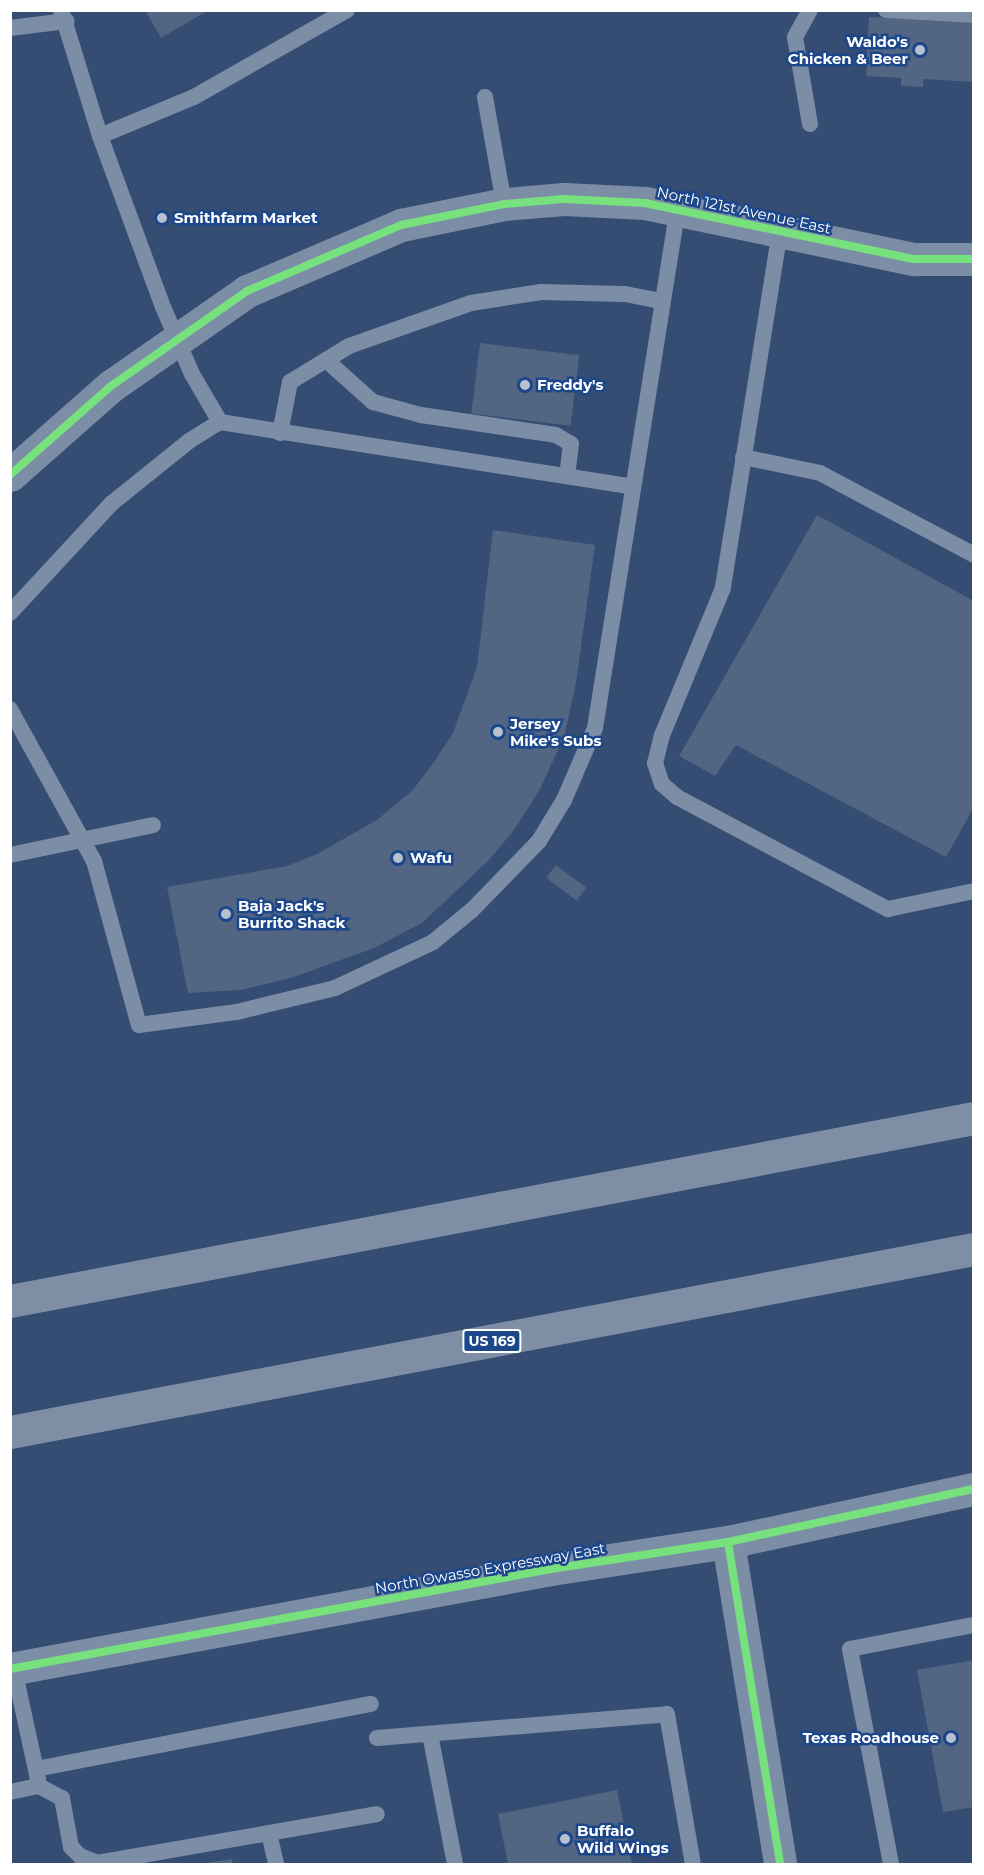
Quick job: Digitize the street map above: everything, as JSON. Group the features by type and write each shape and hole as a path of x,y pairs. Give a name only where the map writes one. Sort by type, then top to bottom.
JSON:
{"highway":[{"path":"10,1301 974,1118"},
{"name":"US 169","path":"10,1432 974,1249"}],"street":[{"name":"North 121st Avenue East","path":"10,475 111,386 247,291 401,225 504,204 564,199 678,207 914,259 974,259"},
{"name":"North Owasso Expressway East","path":"12,1669 551,1569 728,1542 974,1489"},
{"path":"728,1542 780,1864"}],"lane":[{"path":"100,136 194,98 347,10"},
{"path":"810,10 795,37 810,124"},
{"path":"886,10 974,15"},
{"path":"10,28 64,16 100,136 176,339 220,422"},
{"path":"485,97 504,204"},
{"path":"10,709 83,837 94,861 139,1025 237,1012 335,988 433,942 472,910 538,841 577,772 595,728 631,486 678,207"},
{"path":"780,231 723,588 662,735 655,763 662,784 676,797 888,909 974,891"},
{"path":"280,433 290,382 349,346 471,303 541,292 624,294 661,301"},
{"path":"326,360 373,402 421,415 556,435 570,444 567,475"},
{"path":"10,613 112,503 189,441 220,422 631,486"},
{"path":"743,458 820,473 974,555"},
{"path":"10,855 83,837 153,825"},
{"path":"891,1864 850,1649 974,1625"},
{"path":"12,1669 39,1786"},
{"path":"36,1769 371,1704"},
{"path":"377,1738 667,1714 693,1864"},
{"path":"430,1734 454,1864"},
{"path":"10,1792 39,1786 62,1798 71,1847 80,1856 97,1863 377,1814"},
{"path":"269,1833 276,1864"}],"building":[{"path":"145,10 209,10 161,38"},
{"name":"Waldo's Chicken & Beer","path":"869,17 974,23 974,82 923,79 923,87 901,86 901,78 866,76"},
{"name":"Freddy's","path":"480,343 579,355 571,426 471,413"},
{"path":"817,515 974,601 974,807 946,857 736,745 715,776 679,756"},
{"path":"493,530 595,545 576,683 564,737 539,791 514,830 489,860 422,923 374,948 291,978 240,990 188,993 167,887 287,866 317,854 377,820 413,790 434,762 453,733 477,667"},
{"path":"556,865 586,888 577,901 546,878"},
{"name":"Texas Roadhouse","path":"974,1660 974,1807 943,1812 917,1670"},
{"name":"Buffalo Wild Wings","path":"617,1790 632,1864 508,1864 498,1814"},
{"path":"232,1859 233,1864 206,1864 206,1863"}],"cycle path":[{"path":"10,475 111,386 247,291 401,225 504,204 564,199 645,203 914,259 974,259"},
{"path":"10,1669 551,1569 728,1542 974,1489"},
{"path":"728,1542 780,1864"}],"place":[{"name":"Waldo's Chicken & Beer","path":"920,50"},
{"name":"Smithfarm Market","path":"162,218"},
{"name":"Freddy's","path":"525,385"},
{"name":"Jersey Mike's Subs","path":"498,732"},
{"name":"Wafu","path":"398,858"},
{"name":"Baja Jack's Burrito Shack","path":"226,914"},
{"name":"Texas Roadhouse","path":"951,1738"},
{"name":"Buffalo Wild Wings","path":"565,1839"}]}
